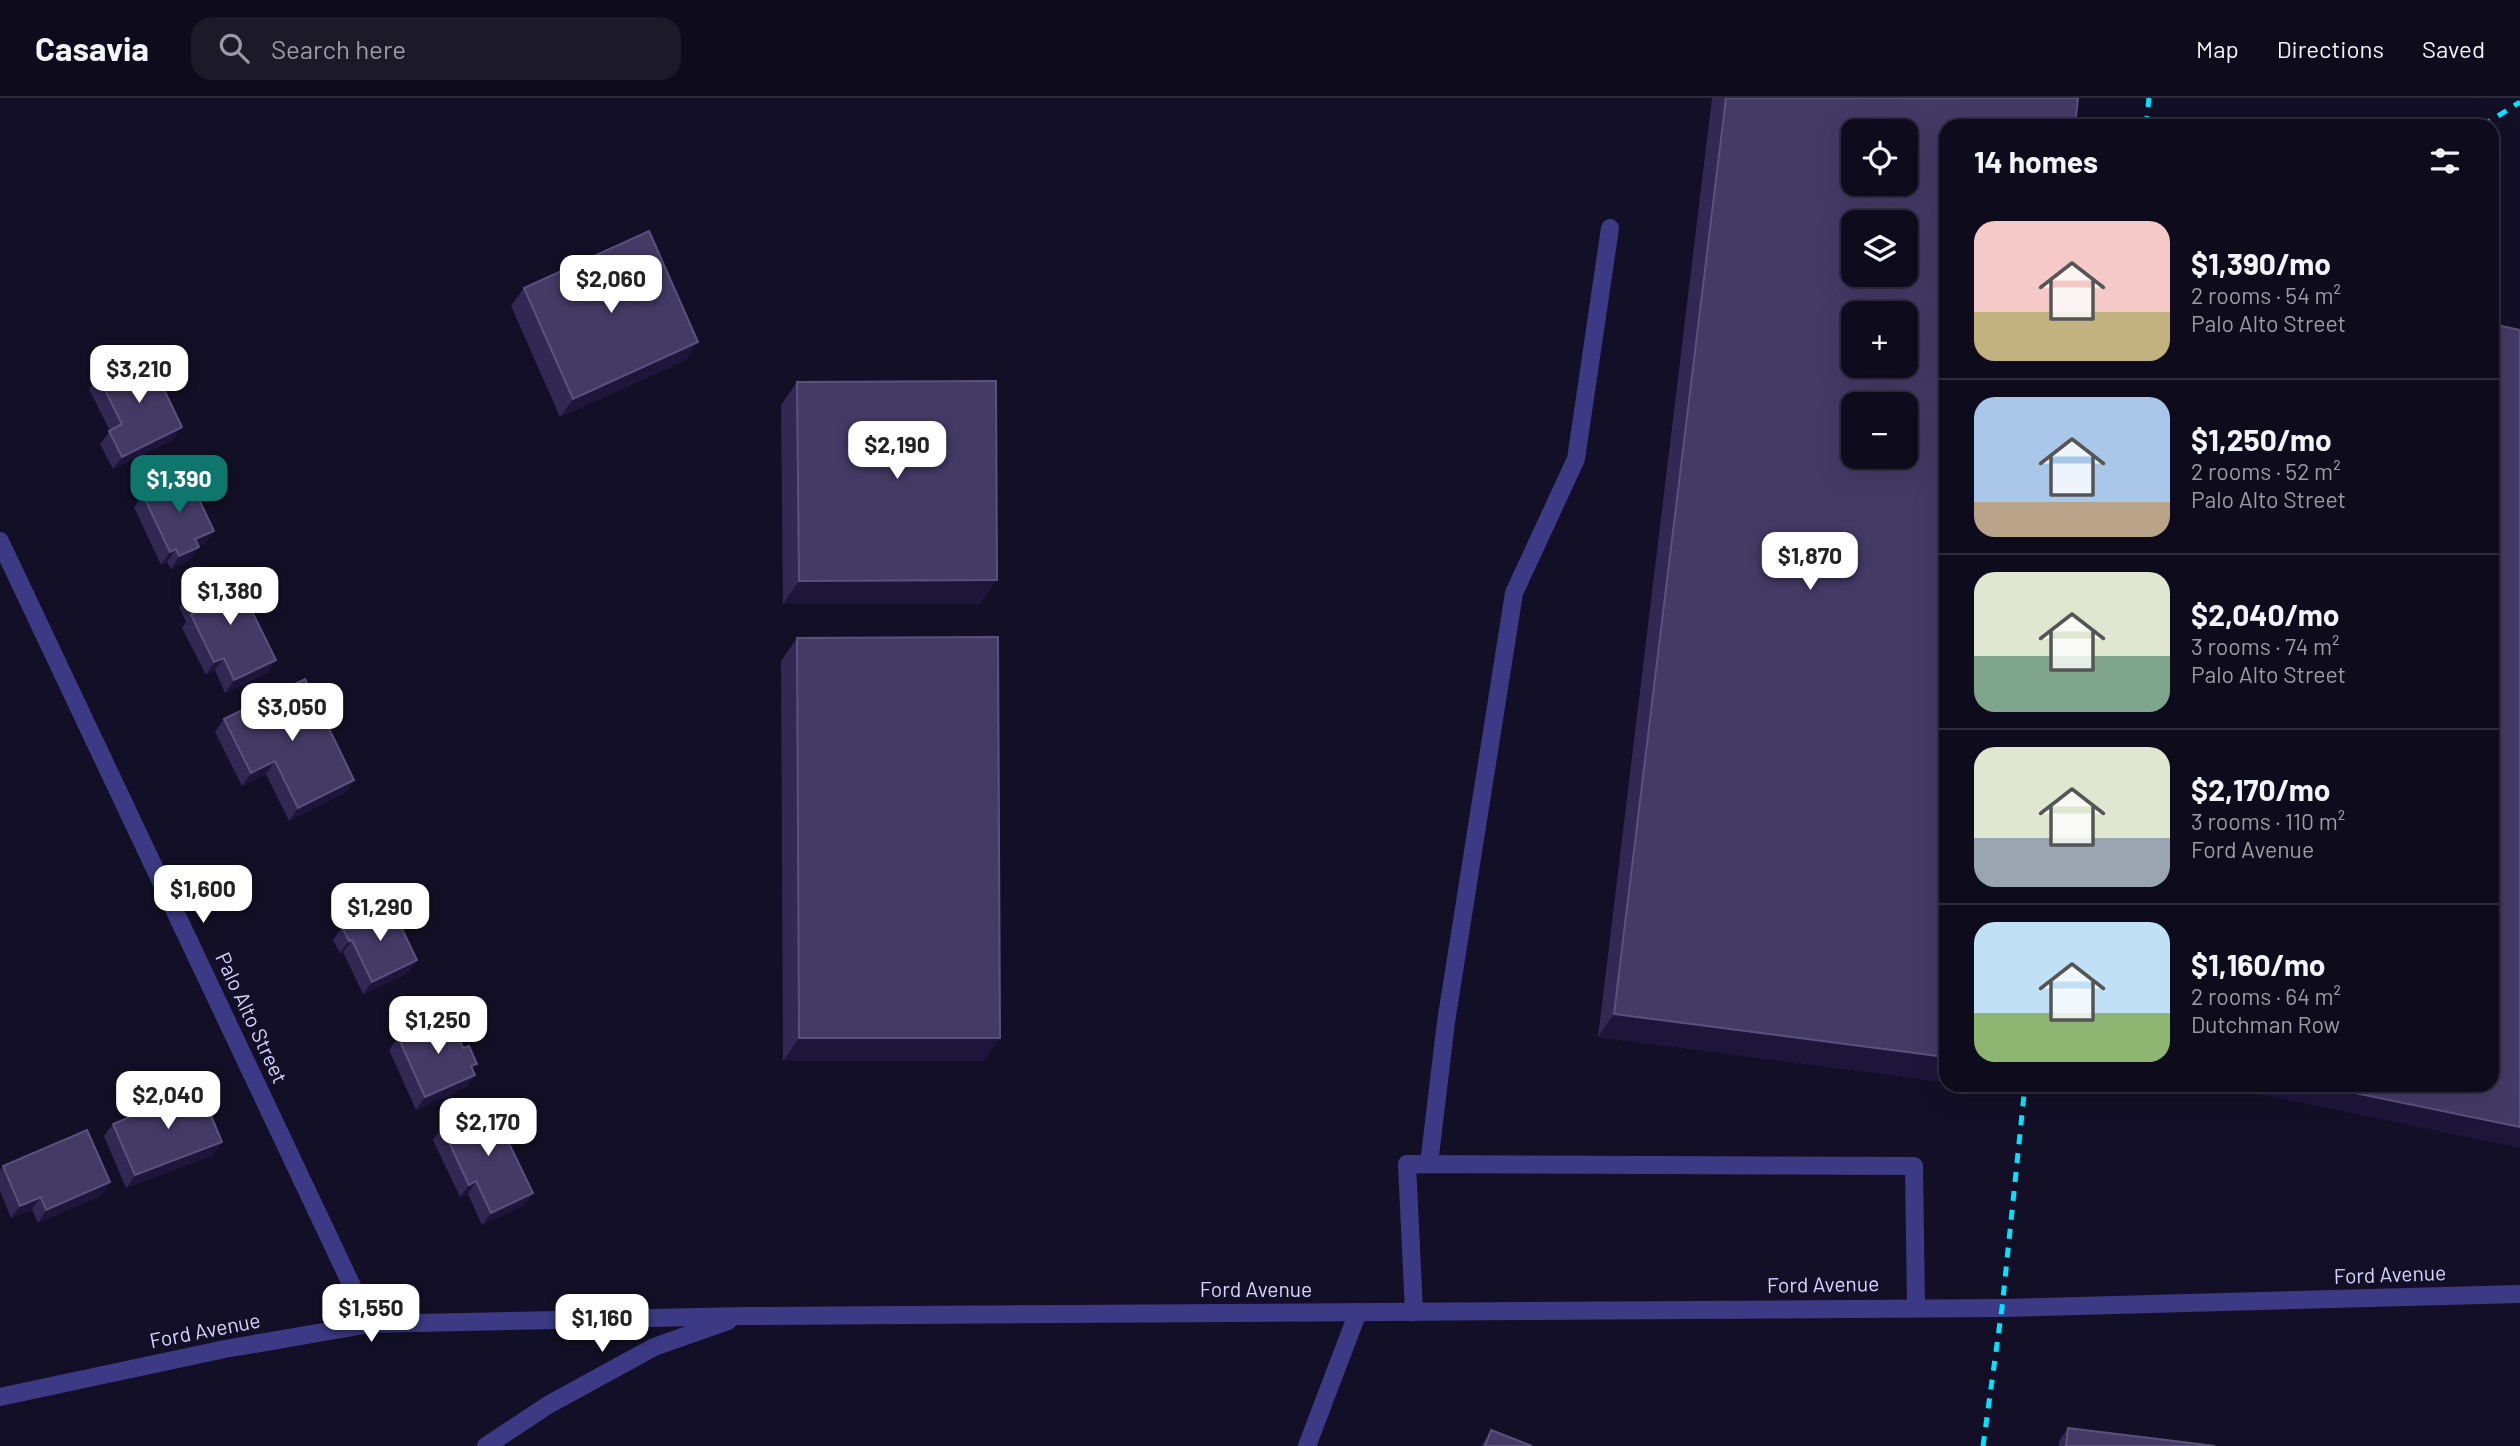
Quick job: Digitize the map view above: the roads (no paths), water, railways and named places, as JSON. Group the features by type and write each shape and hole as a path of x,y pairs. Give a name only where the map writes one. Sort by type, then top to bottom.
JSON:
{"street":[{"path":"1429,1164 1446,1022 1514,593 1576,459 1610,228"},
{"name":"Palo Alto Street","path":"0,541 370,1324"},
{"path":"1414,1311 1407,1164 1914,1166 1916,1307"},
{"name":"Ford Avenue","path":"0,1397 225,1349 370,1324 745,1316 2002,1308 2520,1294"},
{"path":"1307,1446 1358,1312"},
{"path":"486,1446 548,1405 654,1347 745,1316"}],"railway":[{"path":"2147,119 2149,98"},
{"path":"2493,119 2520,102"},
{"path":"1983,1446 2002,1308 2024,1092"}]}
